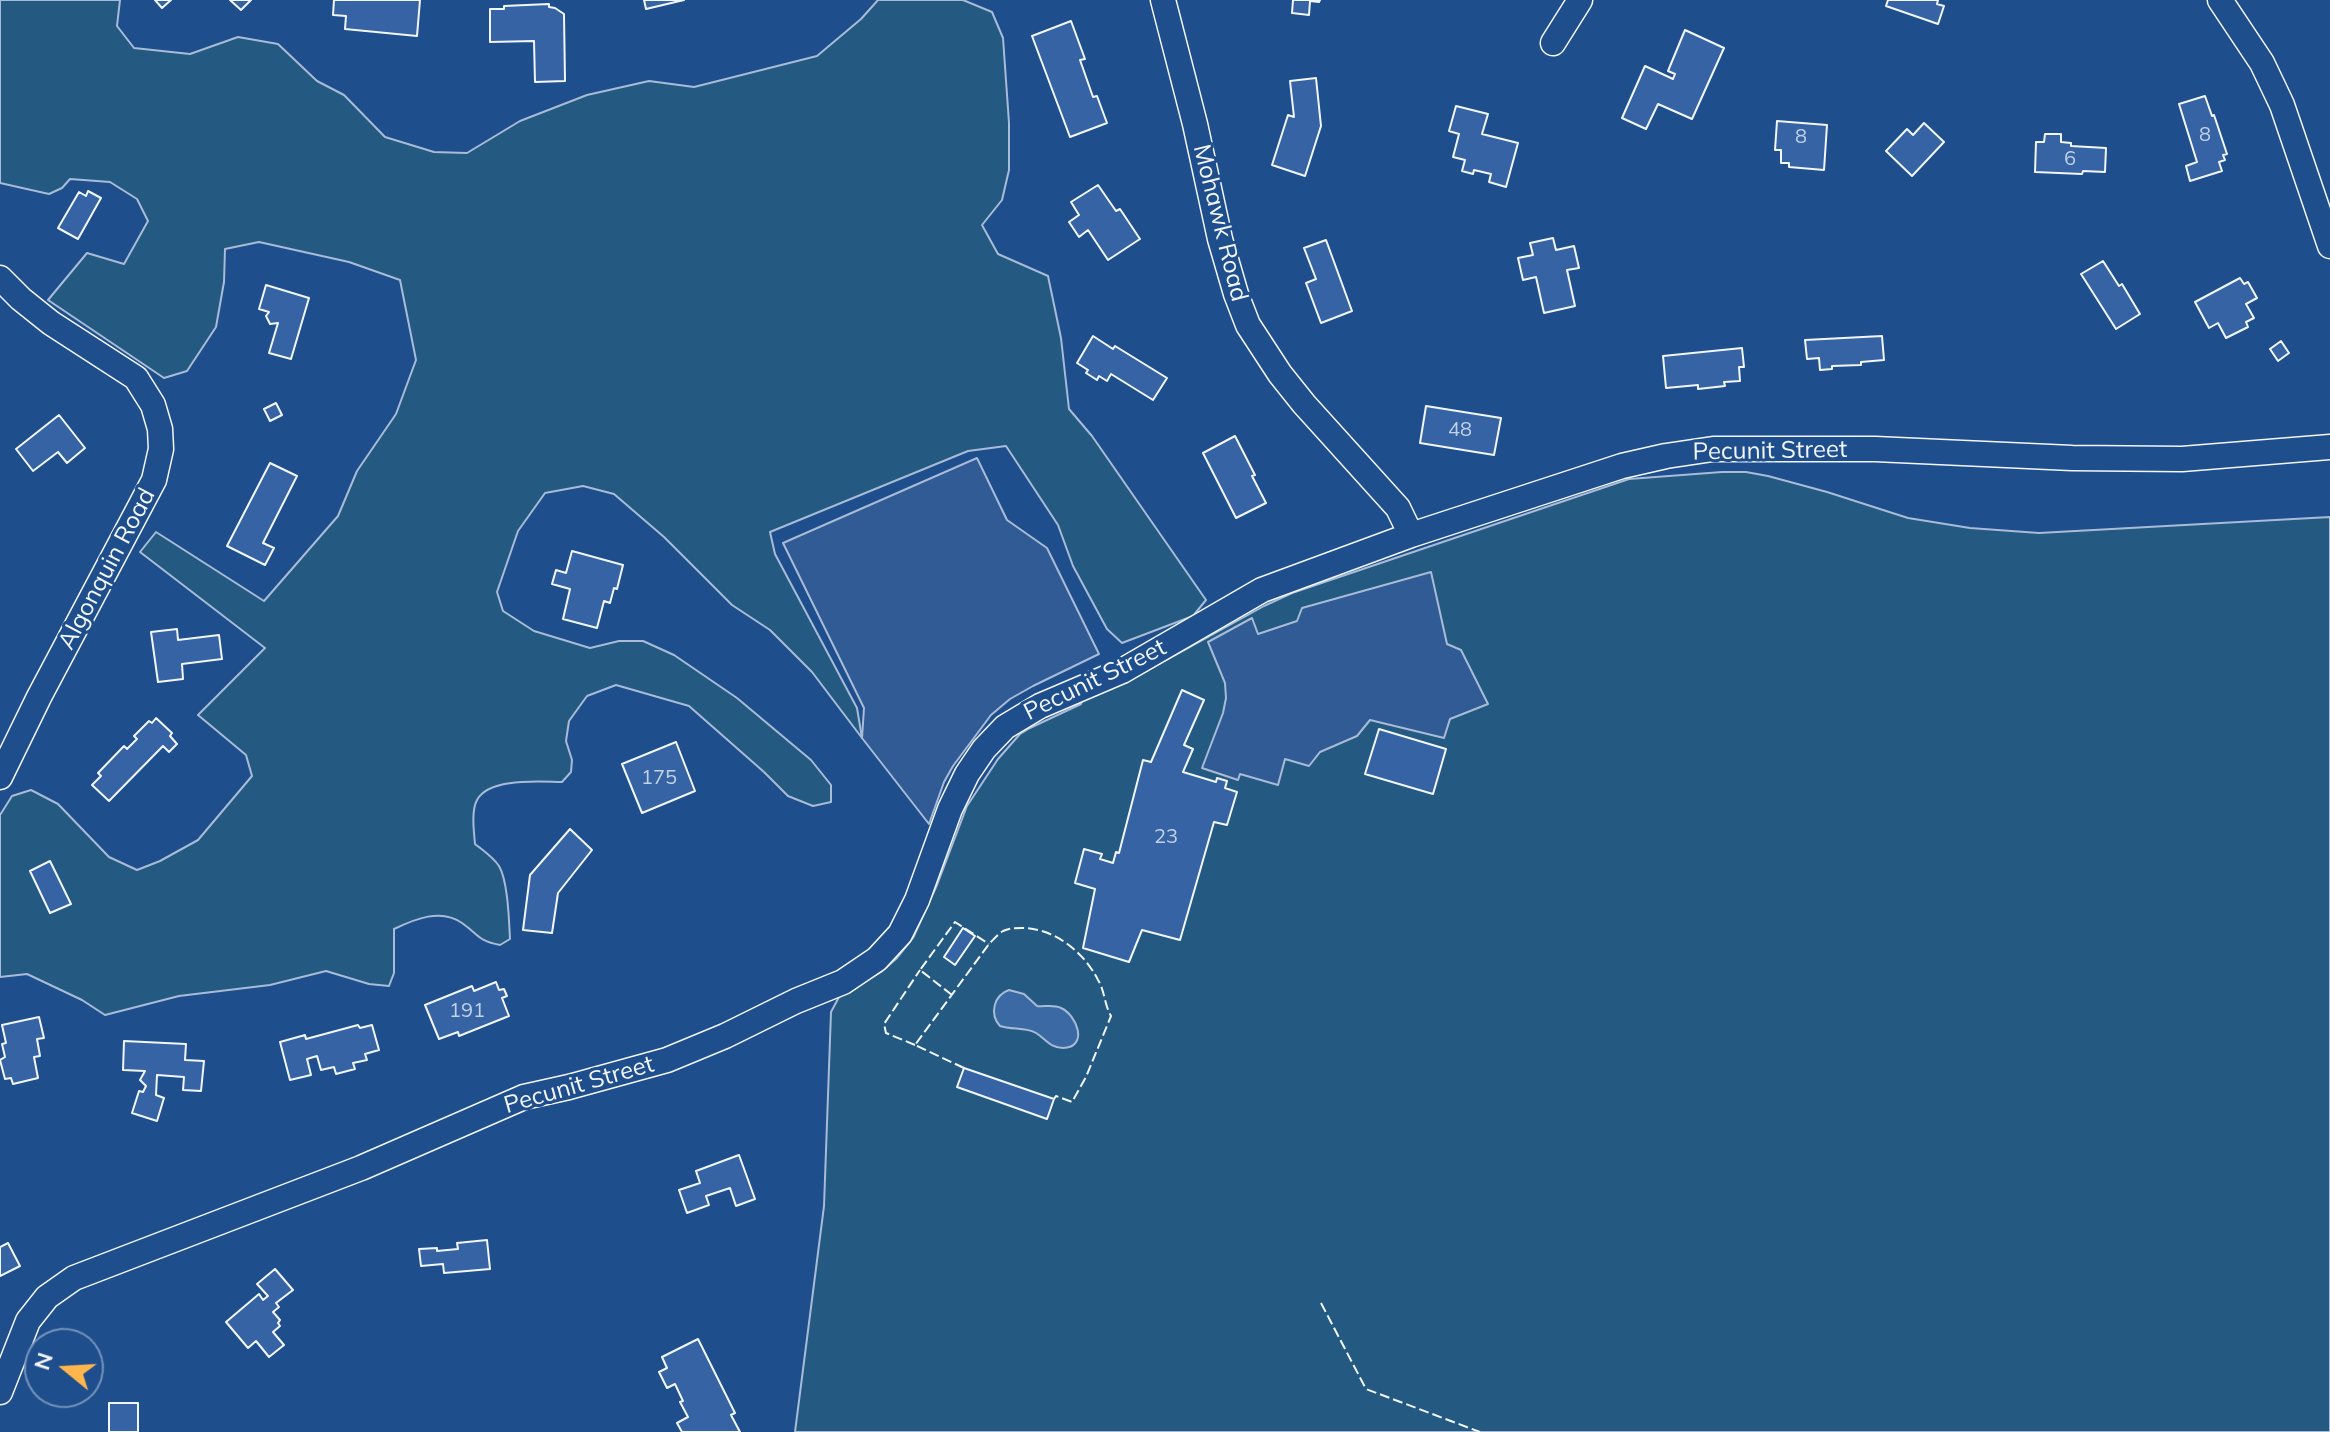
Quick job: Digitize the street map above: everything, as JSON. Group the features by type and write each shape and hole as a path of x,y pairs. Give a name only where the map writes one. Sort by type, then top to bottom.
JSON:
{"street":[{"name":"Mohawk Road","path":"1163,0 1192,110 1220,239 1248,325 1304,404 1398,508 1411,535"},
{"path":"1553,43 1580,0"},
{"path":"2220,0 2262,63 2282,105 2330,246"},
{"name":"Algonquin Road","path":"0,278 51,323 136,378 153,405 160,429 161,449 154,480 0,777"},
{"name":"Pecunit Street","path":"0,1392 28,1321 47,1297 74,1278 361,1168 524,1097 667,1060 843,982 877,959 900,934 917,900 937,842 967,774 984,749 1005,727 1040,706 1133,665 1262,590 1411,535 1622,466 1713,449 1875,449 2072,458 2182,459 2330,447"}],"shaded area":[{"path":"0,0 120,0 117,26 134,48 190,54 238,37 278,44 317,81 344,95 385,137 434,152 467,153 520,121 587,95 649,81 694,87 817,56 861,19 878,0 963,0 992,12 1003,38 1009,170 1002,200 982,225 998,254 1048,276 1061,338 1069,409 1092,436 1206,600 1193,616 1122,643 1107,629 1073,566 1058,525 1006,446 968,451 770,532 775,554 857,708 862,738 812,672 770,630 732,605 664,537 614,494 583,486 545,493 518,531 497,592 503,611 534,631 590,648 619,641 643,641 674,655 737,698 811,760 831,785 831,802 813,806 788,796 689,706 616,685 587,696 569,721 566,741 572,760 571,772 562,782 504,784 492,787 477,800 473,816 475,844 499,866 506,891 510,939 500,945 483,939 454,919 428,917 394,929 394,973 389,986 369,984 326,971 270,985 179,996 105,1015 82,1000 27,974 0,977 0,815 12,796 31,790 58,804 109,857 137,870 198,840 252,776 246,755 198,715 265,648 140,552 156,532 264,601 338,516 357,471 396,414 416,360 400,280 349,262 259,242 225,249 224,282 216,327 187,371 164,378 48,300 87,253 124,264 148,221 137,199 110,182 70,179 62,188 49,194 0,183"},
{"path":"977,458 1007,520 1047,548 1099,654 1033,686 991,715 953,766 929,824 862,738 864,708 783,543"},
{"path":"1722,472 1768,476 1908,518 1970,528 2039,533 2330,517 2330,1432 795,1432 824,1206 831,1012 839,997 881,972 913,938 967,806 998,759 1020,734 1082,701 1125,683 1292,593 1629,479"},
{"path":"1431,572 1447,644 1461,650 1488,704 1450,719 1444,738 1370,720 1357,736 1320,752 1309,766 1285,759 1278,785 1240,774 1238,780 1202,768 1226,698 1225,683 1208,642 1252,618 1258,634 1297,621 1302,608"},
{"path":"1009,990 1024,994 1037,1006 1055,1006 1067,1012 1076,1023 1076,1042 1059,1048 1032,1031 1000,1026 995,1016 995,1005 1000,996"}],"building":[{"path":"155,0 171,0 162,8"},
{"path":"230,0 251,0 241,10"},
{"path":"334,0 420,0 417,36 345,29 346,16 333,15"},
{"path":"644,0 684,0 646,9"},
{"path":"1293,0 1320,0 1310,1 1309,15 1292,13"},
{"path":"1888,0 1938,0 1937,4 1944,6 1938,24 1886,6"},
{"path":"549,4 549,7 564,14 565,81 535,82 534,41 490,42 490,9"},
{"path":"1071,21 1085,59 1080,60 1093,97 1097,96 1107,123 1070,137 1032,36"},
{"path":"1685,30 1724,48 1692,119 1658,104 1646,129 1622,118 1645,66 1673,79 1675,74 1668,71"},
{"path":"1316,78 1321,126 1305,176 1272,165 1288,115 1294,117 1290,81"},
{"path":"2205,96 2227,154 2223,155 2225,160 2219,162 2222,171 2190,181 2186,166 2197,162 2179,104"},
{"path":"1456,106 1488,114 1482,134 1518,143 1506,187 1489,182 1491,174 1462,171 1465,160 1453,157 1459,134 1449,131"},
{"path":"1777,121 1827,125 1824,170 1789,167 1789,163 1781,163 1781,150 1775,150"},
{"path":"1924,123 1944,142 1912,176 1886,151 1907,129 1913,135"},
{"path":"2045,134 2061,134 2061,142 2071,143 2071,146 2106,148 2105,172 2035,172 2036,142 2044,142"},
{"path":"1098,185 1116,211 1120,209 1140,239 1108,260 1088,230 1079,237 1069,222 1079,215 1071,202"},
{"path":"88,191 101,198 78,239 58,228 79,192 86,196"},
{"path":"1553,238 1556,250 1574,246 1579,268 1567,270 1575,306 1544,313 1536,277 1523,280 1518,258 1533,255 1530,243"},
{"path":"1326,240 1352,311 1321,323 1306,283 1316,279 1304,248"},
{"path":"2103,261 2119,286 2122,284 2140,314 2116,329 2081,274"},
{"path":"2240,278 2244,284 2248,282 2257,298 2246,304 2254,318 2246,322 2248,327 2226,338 2218,323 2209,328 2195,302"},
{"path":"266,285 309,298 291,359 269,353 278,323 270,324 266,316 269,312 259,309"},
{"path":"1093,336 1167,378 1153,400 1111,374 1107,381 1099,376 1097,380 1086,373 1088,370 1077,363"},
{"path":"1882,336 1884,360 1820,370 1819,358 1807,359 1805,340"},
{"path":"2281,341 2289,353 2278,361 2270,349"},
{"path":"1742,348 1744,367 1739,367 1740,381 1698,389 1698,385 1666,388 1663,356"},
{"path":"276,403 282,415 270,421 264,409"},
{"path":"1426,406 1501,418 1494,455 1420,443"},
{"path":"59,415 85,448 67,463 58,452 33,471 16,449"},
{"path":"1235,436 1266,503 1236,518 1203,453"},
{"path":"270,463 297,476 263,543 274,548 265,565 227,546"},
{"path":"572,551 623,565 610,603 604,601 597,628 563,619 570,589 552,584 556,570 566,573"},
{"path":"177,629 178,640 219,635 222,659 182,664 183,679 158,682 151,632"},
{"path":"1182,690 1204,700 1184,745 1193,749 1183,772 1216,782 1217,778 1227,781 1225,788 1237,792 1227,825 1214,822 1180,940 1142,930 1129,962 1083,948 1095,889 1075,883 1084,849 1102,854 1100,859 1113,863 1116,852 1119,853 1143,760 1151,762"},
{"path":"156,718 172,733 170,736 177,744 169,752 163,746 109,801 92,785 101,776 98,773 124,746 127,749 137,739 134,736 149,721 152,723"},
{"path":"1379,729 1446,749 1433,794 1365,774"},
{"path":"676,742 695,791 642,813 622,764"},
{"path":"570,829 592,850 558,893 552,933 523,930 530,875"},
{"path":"50,861 71,904 50,913 30,871"},
{"path":"963,928 975,936 955,965 944,957"},
{"path":"496,982 499,990 504,989 507,996 502,998 509,1016 459,1036 458,1032 439,1039 425,1005 472,986 474,991"},
{"path":"39,1017 44,1038 37,1039 40,1056 34,1057 38,1078 13,1084 11,1078 5,1079 0,1060 5,1057 2,1044 6,1043 2,1025"},
{"path":"358,1025 360,1028 372,1025 379,1050 365,1054 367,1060 353,1063 355,1069 336,1074 334,1067 321,1070 317,1056 307,1059 311,1075 290,1080 280,1042 305,1035 306,1039"},
{"path":"124,1041 186,1044 185,1060 204,1061 201,1091 183,1090 184,1077 157,1075 156,1095 164,1098 157,1121 132,1113 139,1091 143,1092 146,1086 140,1080 145,1071 123,1070"},
{"path":"964,1068 1054,1099 1047,1119 957,1087"},
{"path":"739,1155 755,1199 736,1206 730,1188 706,1196 709,1205 687,1213 679,1190 700,1183 696,1171"},
{"path":"487,1240 490,1269 444,1273 443,1264 421,1266 419,1249 458,1249 457,1243"},
{"path":"8,1243 20,1266 0,1276 0,1247"},
{"path":"275,1269 293,1290 276,1303 279,1307 273,1312 280,1320 280,1326 273,1332 284,1345 269,1357 256,1341 248,1348 226,1322 259,1294 263,1300 268,1296 257,1284"},
{"path":"698,1339 735,1413 731,1415 740,1432 682,1432 677,1423 688,1417 675,1384 667,1388 659,1372 667,1368 662,1357"},
{"path":"109,1403 138,1403 138,1432 109,1432"}],"fence":[{"path":"952,995 920,970 955,922 989,944"},
{"path":"964,1068 915,1045 999,934 1017,928 1045,932 1067,944 1085,960 1100,984 1111,1016 1086,1077 1072,1102 1056,1096 1054,1099"},
{"path":"915,1045 886,1033 884,1024 920,970"},
{"path":"1321,1303 1366,1389 1480,1432"}]}
